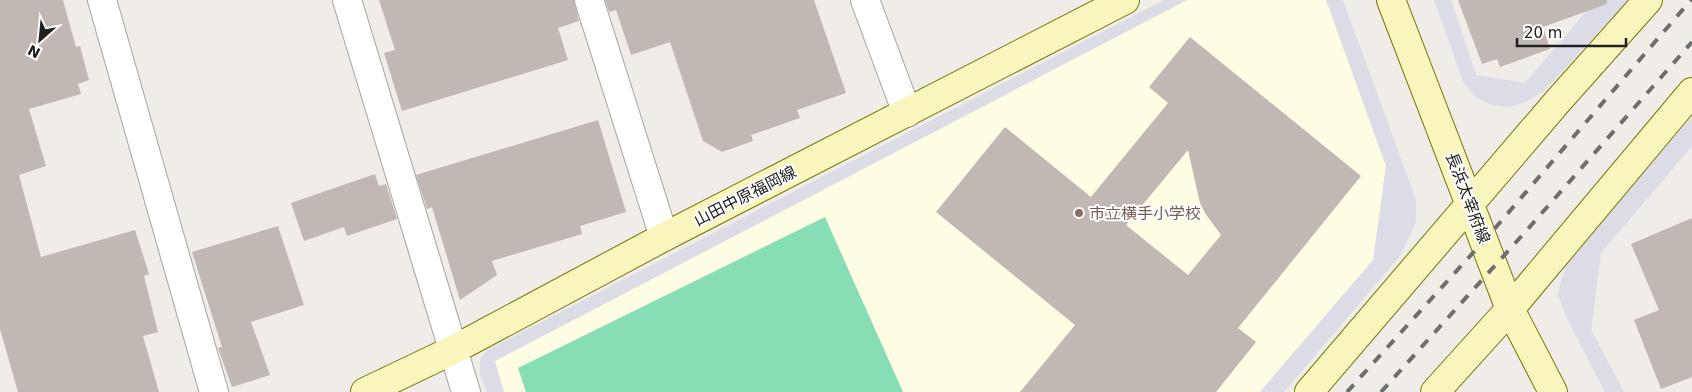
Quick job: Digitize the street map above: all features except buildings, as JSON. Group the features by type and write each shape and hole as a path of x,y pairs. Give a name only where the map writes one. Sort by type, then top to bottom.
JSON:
{"street":[{"path":"102,0 214,392"},
{"path":"347,0 466,392"},
{"path":"588,0 664,238"},
{"path":"865,0 907,113"},
{"name":"山田中原福岡線","path":"365,392 453,350 664,238 1126,0"},
{"name":"長浜太宰府線","path":"1391,0 1510,309 1553,392"},
{"path":"1309,392 1558,101 1648,0"},
{"path":"1435,392 1510,309 1692,92"}],"shaded area":[{"path":"1164,0 1187,0 495,361 504,392 487,392 480,374 480,359 489,349"},
{"name":"市立横手小学校","path":"1187,0 1326,0 1386,166 1373,260 1260,392 504,392 494,361"},
{"path":"1326,0 1343,0 1416,200 1416,222 1400,256 1284,392 1260,392 1373,260 1386,166"},
{"path":"1434,0 1451,0 1476,75 1525,83 1596,0 1628,0 1545,90 1528,101 1509,107 1492,105 1477,98 1464,84"},
{"path":"1692,117 1692,146 1601,253 1591,330 1624,392 1605,392 1568,320 1558,295 1562,278 1568,260"}],"green space":[{"path":"825,217 903,392 526,392 518,368"}],"railway":[{"path":"1347,392 1490,234 1691,0"},
{"path":"1381,392 1527,230 1692,42"}],"place":[{"name":"市立横手小学校","path":"1079,213"}]}
